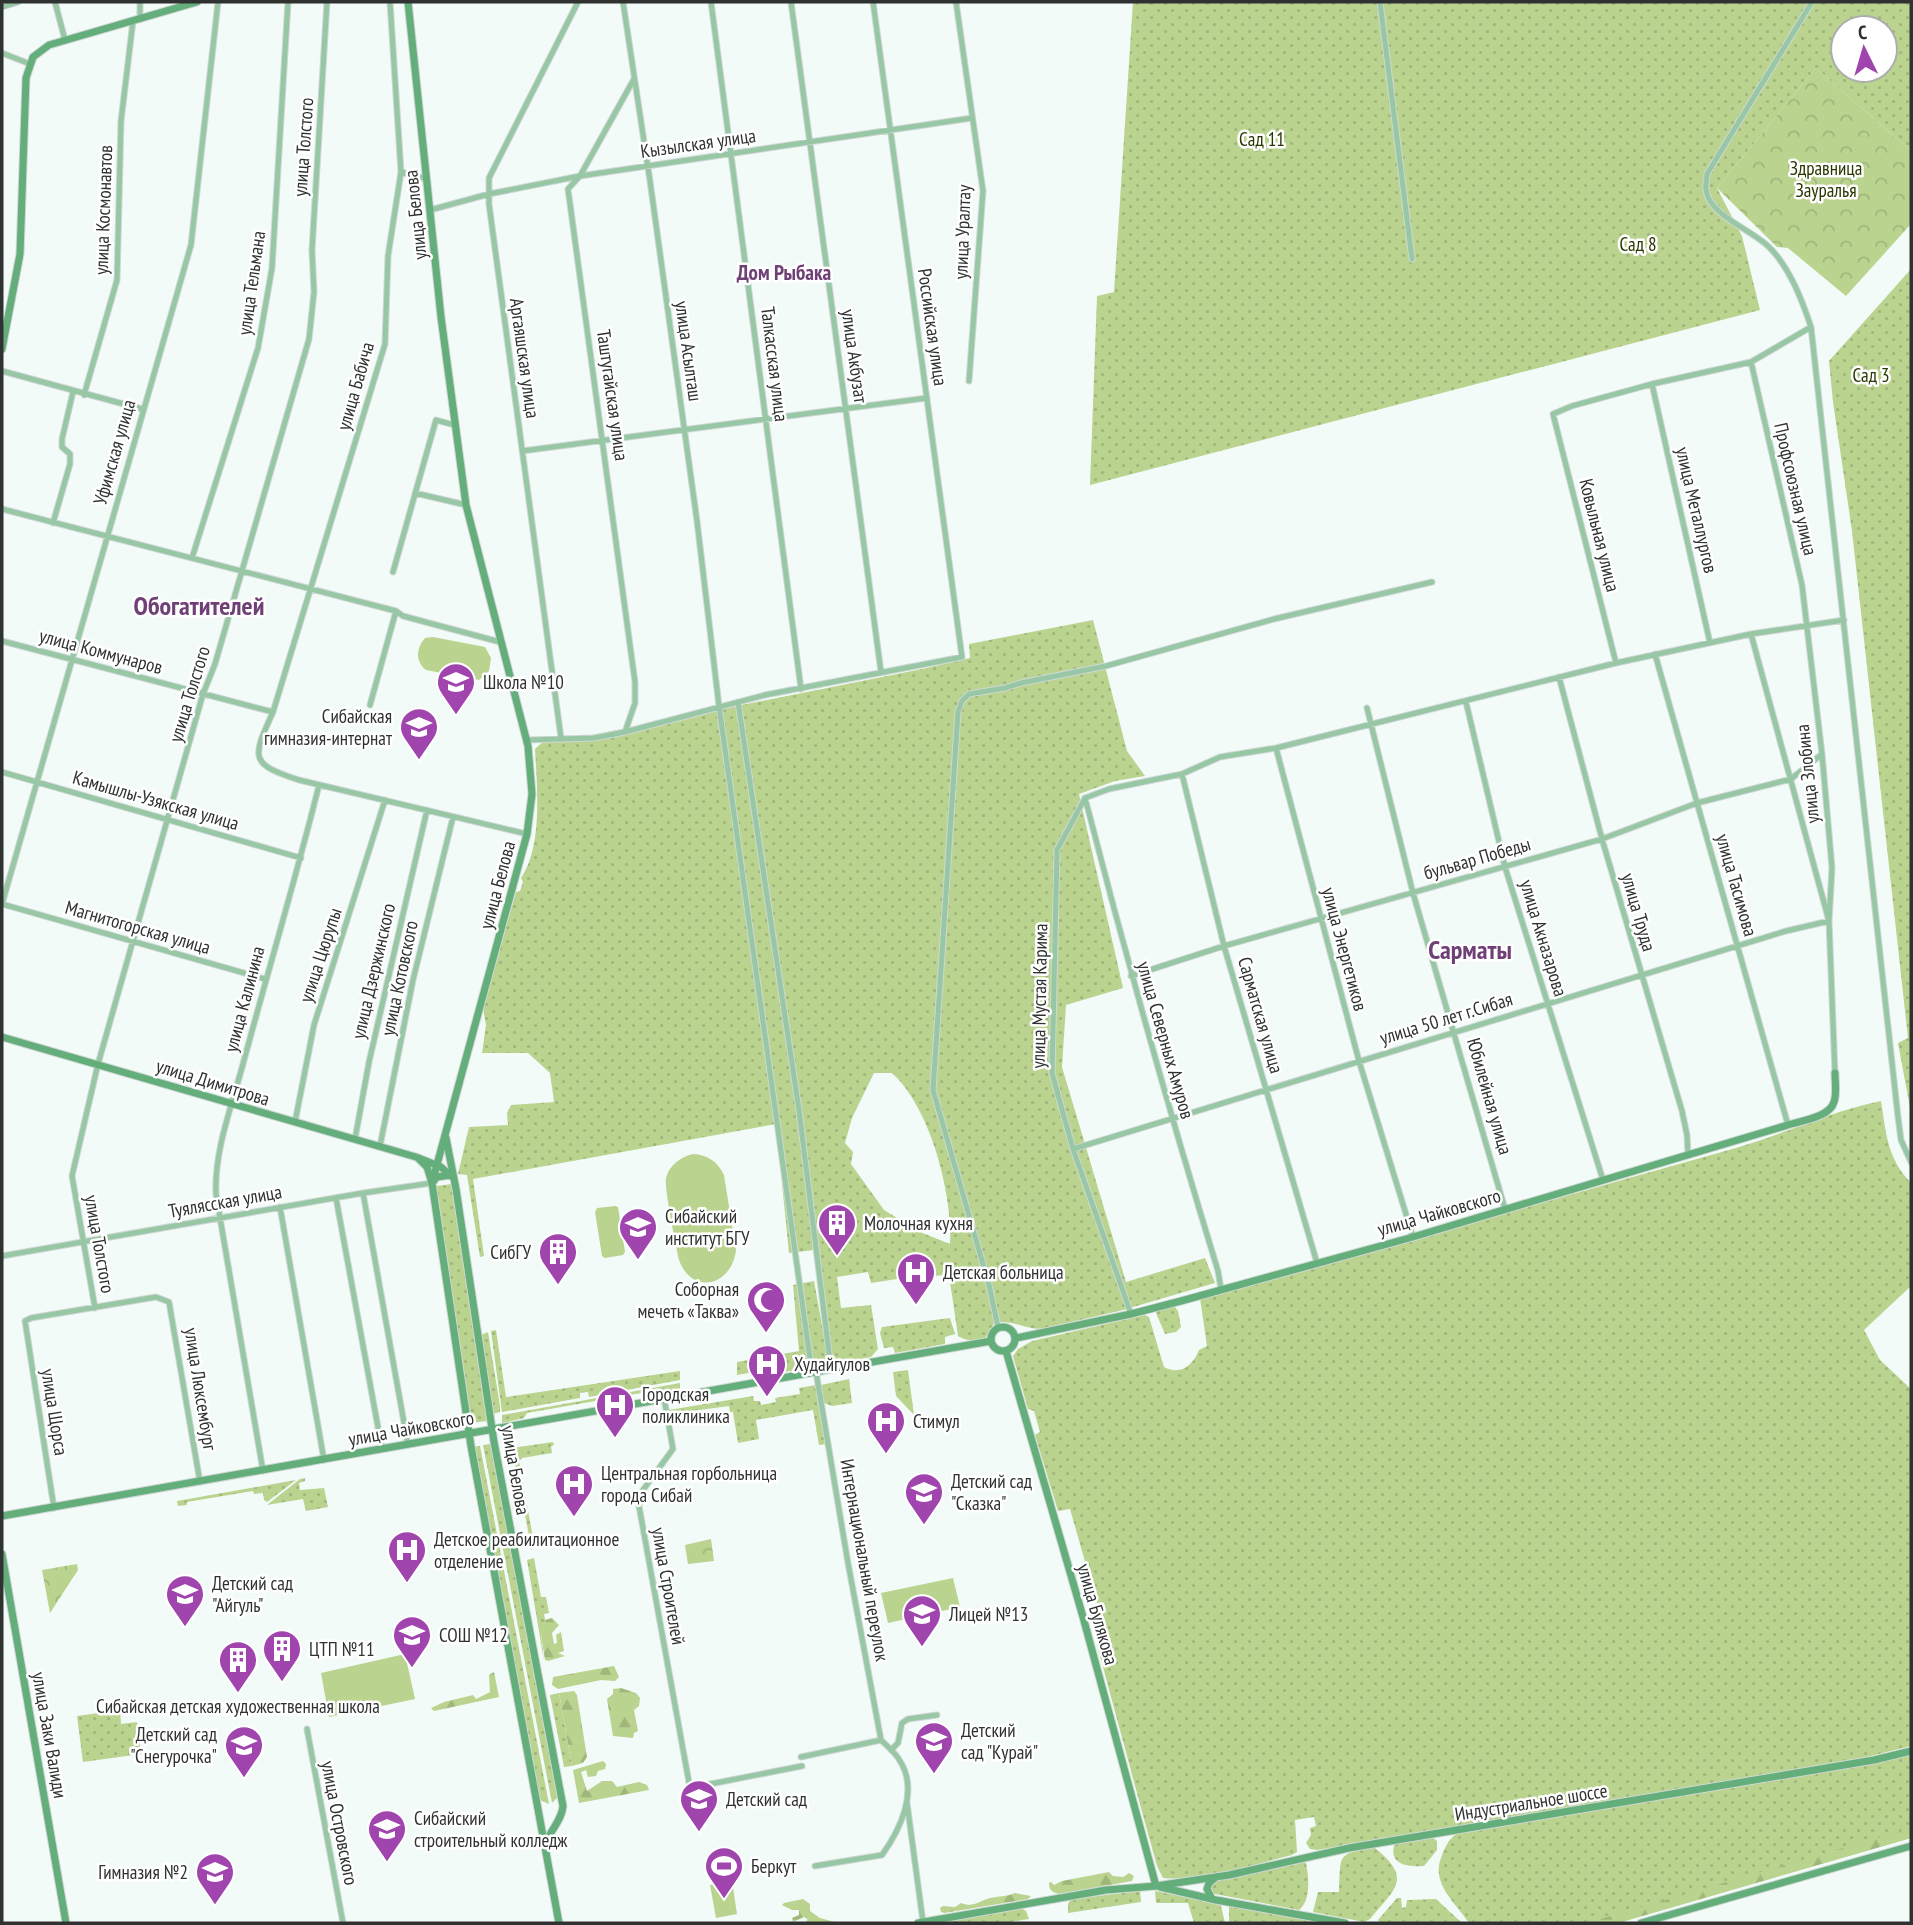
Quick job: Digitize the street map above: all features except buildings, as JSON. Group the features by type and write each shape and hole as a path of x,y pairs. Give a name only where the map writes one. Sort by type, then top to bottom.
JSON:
{"main road":[{"path":"2,349 20,254 26,78 30,64 41,50 65,40 197,2"},
{"name":"улица Белова","path":"408,2 454,425 466,505 527,740 532,794 527,834 432,1183 469,1433 559,1923"},
{"name":"улица Димитрова","path":"2,1037 416,1157 436,1164 453,1178"},
{"name":"улица Чайковского","path":"1016,1338 1131,1314 1413,1237 1788,1125 1825,1113 1830,1108 1834,1102 1835,1073"},
{"name":"улица Белова","path":"445,1134 492,1429 563,1806 545,1848"},
{"path":"416,1157 427,1167 432,1183"},
{"name":"Туялясская улица","path":"432,1183 437,1177 453,1178"},
{"path":"998,1327 1010,1328 1016,1338 1013,1346 1006,1351 999,1351 991,1341 998,1327"},
{"name":"улица Чайковского","path":"2,1516 991,1341"},
{"name":"улица Булякова","path":"1006,1351 1156,1886"},
{"name":"улица Заки Валиди","path":"2,1553 66,1923"},
{"name":"Индустриальное шоссе","path":"920,1923 1106,1890 1217,1877 1349,1848 1874,1760 1911,1751"},
{"path":"540,1819 548,1824"},
{"path":"543,1833 548,1824 558,1821"},
{"path":"1641,1923 1911,1846"},
{"path":"1212,1900 1207,1889 1209,1883 1217,1877"},
{"name":"Индустриальное шоссе","path":"1156,1886 1212,1900 1345,1923"}],"street":[{"path":"2,7 18,2"},
{"path":"55,2 65,40"},
{"name":"улица Космонавтов","path":"83,395 117,280 121,121 140,2"},
{"name":"Уфимская улица","path":"2,904 191,245 218,2"},
{"name":"улица Тельмана","path":"192,558 258,348 270,279 288,2"},
{"name":"улица Толстого","path":"95,1308 72,1175 98,1063 203,694 215,664 309,339 314,292 312,250 327,2"},
{"name":"улица Бабича","path":"319,785 269,770 261,764 258,752 273,712 385,344 388,256 401,172 390,2"},
{"name":"Аргаяшская улица","path":"561,738 489,178 578,2"},
{"name":"улица Асылташ","path":"623,2 648,166 719,706 814,1372"},
{"name":"Талкасская улица","path":"711,2 802,689"},
{"name":"улица Акбузат","path":"791,2 881,672"},
{"name":"Российская улица","path":"873,2 962,657 881,672"},
{"name":"улица Уралтау","path":"956,2 983,191 969,382"},
{"path":"1380,2 1412,259"},
{"path":"1812,2 1707,174 1705,191 1721,213 1769,246 1791,279 1811,327 1898,1117 1901,1140 1911,1162"},
{"path":"2,53 30,64"},
{"name":"Таштугайская улица","path":"625,732 635,703 635,682 568,189 580,176 634,79"},
{"name":"Кызылская улица","path":"430,210 489,194 580,176 972,118"},
{"path":"401,172 427,179"},
{"path":"1652,384 1751,362 1811,327"},
{"name":"Профсоюзная улица","path":"1751,362 1802,585 1807,624"},
{"path":"2,370 83,395 142,409"},
{"name":"Ковыльная улица","path":"1616,663 1553,414 1652,384"},
{"name":"улица Металлургов","path":"1652,384 1710,642"},
{"path":"53,523 70,464 70,454 62,447 62,439 73,392"},
{"path":"522,450 927,398"},
{"path":"393,572 436,419 454,425"},
{"path":"415,493 466,505"},
{"path":"2,509 396,611 403,616 500,642"},
{"path":"998,1327 989,1285 933,1090 957,726 962,701 969,694 1106,666 1274,619 1432,582"},
{"path":"370,705 396,611"},
{"path":"1085,798 1109,789 1182,774 1220,757 1276,748 1616,663 1751,634 1844,620"},
{"name":"улица Злобина","path":"1807,624 1832,869 1829,920 1835,1073"},
{"name":"улица Злобина","path":"1751,634 1829,920"},
{"name":"улица Коммунаров","path":"2,641 273,712"},
{"name":"улица Тасимова","path":"1655,654 1788,1125"},
{"path":"527,740 594,738 719,706 881,672"},
{"name":"улица Труда","path":"1559,677 1602,839 1682,1111 1688,1155"},
{"path":"738,702 799,1110 831,1369"},
{"name":"улица Акназарова","path":"1466,702 1506,867 1603,1180"},
{"name":"Юбилейная улица","path":"1367,708 1413,893 1505,1209"},
{"name":"улица Энергетиков","path":"1276,748 1359,1061 1413,1237"},
{"name":"бульвар Победы","path":"1131,976 1224,946 1602,839 1697,803 1791,779 1822,754"},
{"name":"Камышлы-Узякская улица","path":"2,772 301,858"},
{"name":"Сарматская улица","path":"1182,774 1224,946 1317,1263"},
{"path":"319,785 527,834"},
{"name":"улица Калинина","path":"263,1471 215,1178 265,979 301,858 319,785"},
{"name":"улица Северных Амуров","path":"1085,798 1131,976 1221,1289"},
{"name":"улица Мустая Карима","path":"1085,798 1057,850 1052,1073 1073,1149 1131,1314"},
{"name":"улица Цюрупы","path":"295,1122 314,1026 385,800"},
{"name":"улица Дзержинского","path":"355,1139 369,1062 427,810"},
{"name":"улица Котовского","path":"380,1146 413,980 453,817"},
{"name":"Магнитогорская улица","path":"2,904 265,979"},
{"name":"улица 50 лет г.Сибая","path":"1073,1149 1829,920"},
{"name":"Туялясская улица","path":"2,1256 432,1183"},
{"path":"363,1193 408,1445"},
{"path":"336,1198 383,1450"},
{"path":"280,1207 324,1460"},
{"name":"улица Люксембург","path":"95,1308 156,1297 169,1301 200,1482"},
{"name":"улица Щорса","path":"54,1508 25,1321 95,1308"},
{"name":"Интернациональный переулок","path":"814,1372 881,1740"},
{"name":"улица Строителей","path":"664,1398 673,1449 643,1490 639,1506 690,1788 802,1766"},
{"path":"891,1750 898,1742 902,1723 908,1719 937,1715"},
{"name":"улица Островского","path":"307,1729 343,1923"},
{"path":"801,1757 881,1740 900,1759 906,1773 906,1797 920,1923"},
{"path":"815,1866 881,1855 902,1821 906,1797"}],"green space":[{"path":"1133,2 1911,2 1911,151 1834,84 1899,84 1899,14 1829,14 1829,79 1816,68 1717,188 1742,236 1760,310 1090,485 1097,296 1114,292"},
{"name":"Здравница Зауралья","path":"1816,68 1829,79 1829,84 1834,84 1911,151 1911,224 1846,296 1788,248 1777,247 1717,188"},
{"name":"Сад 3","path":"1911,269 1911,1113 1898,1043 1908,1038 1852,531 1829,361"},
{"path":"1093,620 1127,751 1145,776 1115,781 1079,794 1123,988 1066,1005 1062,1067 1126,1282 1205,1258 1215,1283 1123,1310 1041,1329 1006,1322 994,1323 985,1338 973,1340 958,1336 949,1275 871,1283 868,1272 837,1277 841,1308 871,1305 878,1349 871,1357 832,1364 814,1250 789,1253 776,1124 473,1179 484,1256 480,1257 467,1175 458,1174 469,1127 508,1125 507,1113 511,1105 554,1102 550,1073 528,1053 482,1053 486,1025 483,1008 536,833 535,749 544,741 597,734 970,658 969,644","holes":["874,1073 892,1073 906,1088 928,1129 948,1201 950,1244 920,1232 884,1210 851,1164 853,1152 845,1143 852,1118"]},
{"path":"433,637 485,647 491,658 489,671 479,680 426,670 418,659 418,650 425,638"},
{"path":"1881,1101 1892,1155 1911,1183 1911,1286 1864,1330 1880,1360 1911,1389 1911,1746 1863,1758 1317,1850 1310,1849 1306,1843 1311,1835 1310,1828 1316,1826 1314,1817 1295,1820 1297,1852 1292,1855 1195,1878 1163,1878 1157,1866 1097,1645 1106,1635 1070,1509 1058,1511 1035,1435 1040,1432 1034,1411 1028,1409 1013,1356 1018,1349 1032,1341 1145,1315 1149,1317 1164,1367 1181,1370 1190,1364 1199,1350 1207,1346 1200,1298 1736,1148"},
{"path":"693,1154 712,1160 724,1175 736,1250 727,1272 711,1282 693,1279 679,1260 667,1193 666,1178 670,1169 680,1159"},
{"path":"452,1184 487,1415 487,1421 471,1423 436,1186"},
{"path":"618,1207 625,1252 623,1255 605,1258 602,1256 595,1212 597,1208"},
{"path":"814,1281 829,1364 773,1374 771,1369 737,1375 737,1362 799,1351 793,1285"},
{"path":"1174,1306 1178,1311 1181,1327 1176,1332 1165,1334 1156,1313"},
{"path":"950,1318 955,1334 945,1337 945,1344 895,1353 893,1347 884,1348 880,1333 882,1327"},
{"path":"496,1330 506,1397 680,1371 680,1380 589,1397 588,1392 580,1393 580,1398 502,1412 491,1331"},
{"path":"488,1332 500,1406 500,1412 492,1414 481,1335"},
{"path":"908,1370 914,1415 896,1396 893,1372"},
{"path":"849,1379 852,1403 832,1406 824,1403 821,1385"},
{"path":"680,1383 680,1390 650,1396 647,1392 527,1413 524,1418 502,1423 502,1415"},
{"path":"816,1385 826,1444 819,1445 813,1410 756,1420 759,1439 738,1443 733,1412 730,1412 729,1406 671,1417 669,1410 753,1396 754,1401 760,1401 761,1405 776,1402 775,1398 800,1394 799,1388"},
{"path":"553,1442 552,1453 522,1458 519,1461 534,1543 531,1546 512,1448"},
{"path":"491,1444 559,1796 552,1803 483,1445"},
{"path":"480,1446 549,1804 540,1800 473,1447"},
{"path":"305,1478 305,1481 299,1483 300,1490 324,1488 328,1507 306,1511 303,1499 267,1505 300,1479"},
{"path":"296,1480 267,1502 263,1493 254,1494 253,1491 187,1502 187,1505 178,1506 177,1501"},
{"path":"711,1539 714,1561 688,1564 685,1545"},
{"path":"534,1558 541,1597 546,1597 549,1613 544,1614 547,1629 541,1634 544,1661 527,1560"},
{"path":"77,1564 78,1570 50,1613 42,1570"},
{"path":"953,1578 960,1607 888,1623 881,1593"},
{"path":"552,1618 559,1625 552,1633 554,1644 557,1643 556,1635 561,1632 564,1651 558,1653 565,1656 548,1661 545,1660 541,1634 546,1629 545,1620"},
{"path":"405,1654 415,1699 329,1717 321,1673"},
{"path":"614,1666 619,1677 615,1681 601,1680 558,1689 552,1685 553,1677"},
{"path":"494,1672 499,1697 434,1711 431,1708 473,1695 476,1699 490,1692 489,1675"},
{"path":"621,1688 636,1693 640,1698 639,1706 634,1710 638,1731 633,1738 613,1736 607,1699 613,1694 613,1689"},
{"path":"574,1691 577,1695 587,1757 583,1763 572,1766 559,1693"},
{"path":"559,1693 572,1766 564,1767 550,1695"},
{"path":"120,1710 121,1724 137,1722 141,1754 83,1762 77,1716"},
{"path":"1911,1754 1911,1838 1618,1923 1469,1923 1446,1893 1439,1876 1443,1851 1456,1834 1871,1764"},
{"path":"603,1761 606,1764 605,1769 598,1771 596,1776 588,1777 586,1770 581,1772 587,1791 602,1781 612,1781 617,1787 639,1782 647,1785 649,1790 579,1803 573,1770"},
{"path":"1911,1828 1911,1838 1618,1923 1587,1923"},
{"path":"1432,1837 1437,1841 1437,1850 1424,1866 1406,1865 1394,1856 1395,1843"},
{"path":"1374,1847 1386,1858 1397,1875 1393,1891 1370,1919 1364,1922 1313,1912 1318,1892 1339,1892 1343,1858 1353,1852"},
{"path":"1302,1861 1306,1863 1308,1888 1306,1901 1299,1910 1210,1893 1210,1886 1216,1880"},
{"path":"1109,1872 1113,1876 1123,1877 1129,1873 1134,1876 1132,1881 1059,1894 1053,1891 1049,1883 1054,1885"},
{"name":"Беркут","path":"732,1881 737,1914 716,1918 710,1885"},
{"path":"1140,1891 1141,1902 1068,1913 1071,1899"},
{"path":"1155,1891 1216,1903 1221,1906 1225,1923 1194,1923 1188,1903 1156,1903"},
{"path":"1015,1893 1031,1896 1028,1899 944,1913 940,1908 955,1907 961,1903 973,1904"},
{"path":"1397,1898 1401,1898 1402,1908 1406,1907 1407,1900 1436,1899 1462,1923 1380,1923 1378,1920"},
{"path":"803,1899 810,1904 810,1911 820,1918 838,1923 803,1923 808,1920 804,1917 793,1922 792,1918 799,1915 799,1910 782,1905"},
{"path":"1229,1906 1328,1923 1229,1923"},
{"path":"1021,1908 1026,1911 1029,1919 1002,1923 932,1923"}],"place":[{"name":"Школа №10","path":"456,716"},
{"name":"Сибайская гимназия-интернат","path":"419,761"},
{"name":"Молочная кухня","path":"837,1257"},
{"name":"Сибайский институт БГУ","path":"638,1261"},
{"name":"СибГУ","path":"558,1286"},
{"name":"Детская больница","path":"916,1306"},
{"name":"Соборная мечеть «Таква»","path":"766,1334"},
{"name":"Худайгулов","path":"767,1398"},
{"name":"Городская поликлиника","path":"615,1439"},
{"name":"Стимул","path":"886,1455"},
{"name":"Центральная горбольница города Сибай","path":"574,1518"},
{"name":"Детский сад \"Сказка\"","path":"924,1526"},
{"name":"Детское реабилитационное отделение","path":"407,1584"},
{"name":"Детский сад \"Айгуль\"","path":"185,1628"},
{"name":"Лицей №13","path":"922,1648"},
{"name":"СОШ №12","path":"412,1669"},
{"name":"ЦТП №11","path":"282,1683"},
{"name":"Сибайская детская художественная школа","path":"238,1694"},
{"name":"Детский сад \"Курай\"","path":"934,1775"},
{"name":"Детский сад \"Снегурочка\"","path":"244,1779"},
{"name":"Детский сад","path":"699,1833"},
{"name":"Сибайский строительный колледж","path":"387,1863"},
{"name":"Беркут","path":"724,1900"},
{"name":"Гимназия №2","path":"215,1906"}],"district":[{"name":"Дом Рыбака","path":"784,272"},
{"name":"Обогатителей","path":"199,605"},
{"name":"Сарматы","path":"1470,949"}],"park label":[{"name":"Сад 11","path":"1262,139"},
{"name":"Сад 8","path":"1638,244"}]}
